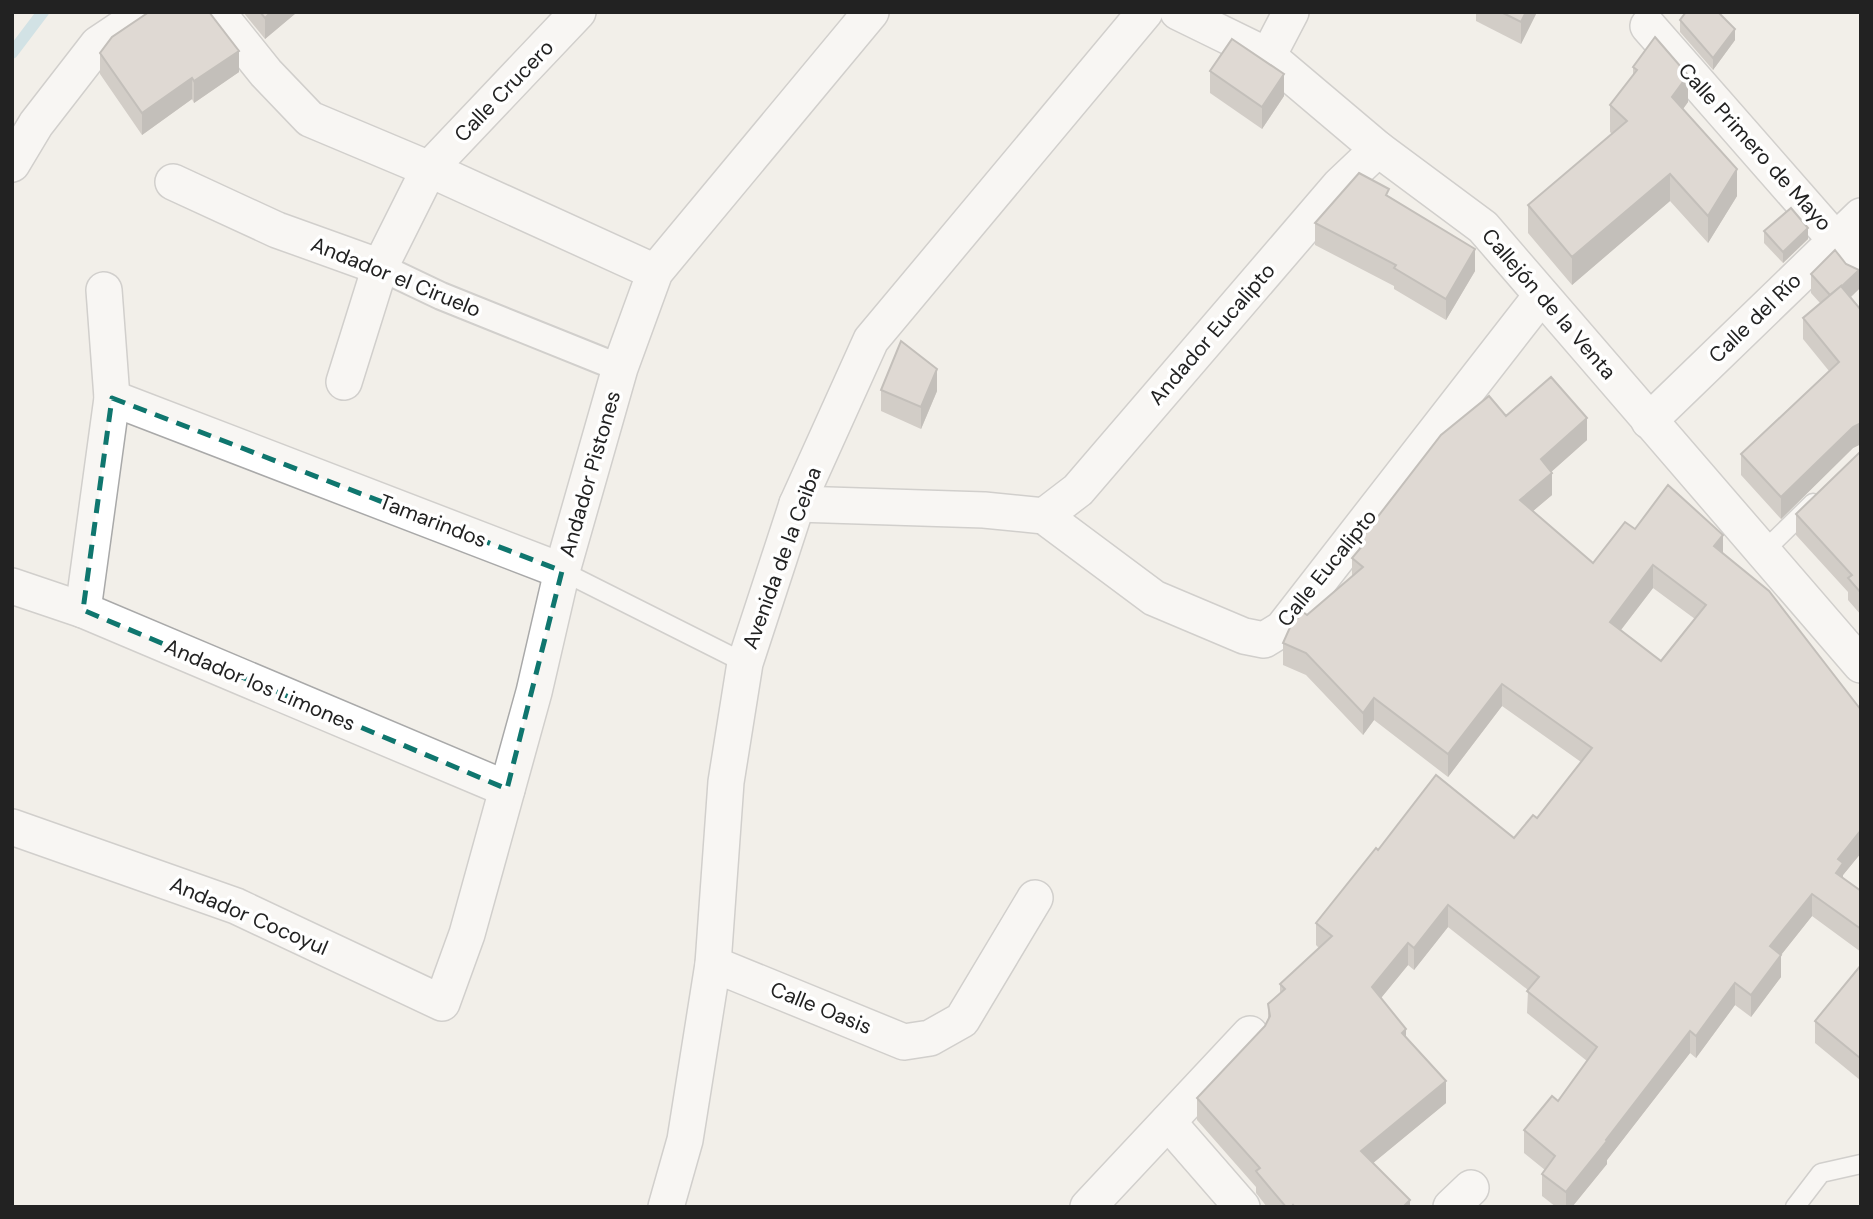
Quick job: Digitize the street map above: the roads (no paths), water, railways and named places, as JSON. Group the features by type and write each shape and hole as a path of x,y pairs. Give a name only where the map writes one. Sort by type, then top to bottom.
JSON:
{"street":[{"path":"12,164 36,124 98,44 146,12"},
{"path":"217,12 266,73 310,119 429,169 655,272"},
{"name":"Calle Crucero","path":"344,382 380,267 429,169 578,12"},
{"name":"Andador Pistones","path":"442,1003 467,934 534,692 562,571 620,368 655,272 871,12"},
{"name":"Avenida de la Ceiba","path":"666,1207 685,1140 713,964 726,782 745,663 797,504 871,340 1145,12"},
{"name":"Callejón de la Venta","path":"1178,12 1268,57 1378,149 1483,227 1861,665"},
{"path":"1268,57 1291,12"},
{"name":"Calle Primero de Mayo","path":"1648,26 1849,228 1861,269"},
{"name":"Andador Eucalipto","path":"1044,516 1078,490 1340,185 1378,149"},
{"name":"Andador el Ciruelo","path":"173,182 277,230 380,267 441,296 620,368"},
{"name":"Calle del Río","path":"1649,421 1849,228"},
{"path":"83,610 112,398 104,290"},
{"name":"Calle Eucalipto","path":"1044,516 1154,598 1244,636 1264,640 1282,629 1541,296"},
{"name":"Tamarindos","path":"112,398 562,571"},
{"path":"797,504 984,510 1044,516"},
{"name":"Andador los Limones","path":"12,586 83,610 507,789"},
{"name":"Andador Cocoyul","path":"12,827 236,906 442,1003"},
{"name":"Calle Oasis","path":"713,964 904,1042 930,1038 962,1020 1035,898"},
{"path":"1087,1207 1250,1034"},
{"path":"1168,1122 1242,1207"}],"lane":[{"path":"1763,552 1822,494"},
{"name":"Tamarindos","path":"562,571 745,663"},
{"path":"1795,1207 1821,1173 1861,1164"}],"waterway":[{"path":"12,53 43,12"}]}
